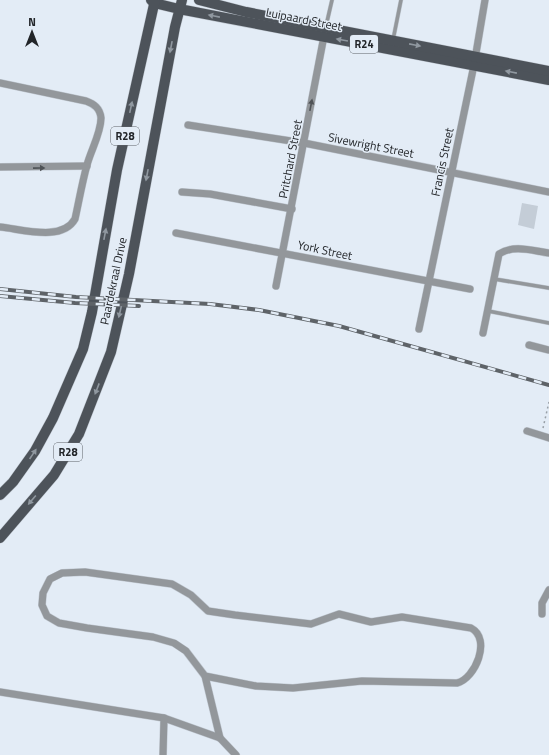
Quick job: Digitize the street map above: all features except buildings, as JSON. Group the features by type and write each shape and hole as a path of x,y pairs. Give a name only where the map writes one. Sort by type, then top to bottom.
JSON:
{"main road":[{"name":"Luipaard Street","path":"199,0 246,16"},
{"name":"Luipaard Street","path":"153,1 246,16 474,61 549,71"},
{"name":"Paardekraal Drive","path":"0,495 13,482 35,451 53,418 83,349 92,312 118,170 153,1"},
{"name":"Paardekraal Drive","path":"0,538 54,475 79,434 111,352 129,274 180,5"},
{"name":"Luipaard Street","path":"325,32 393,40 549,80"}],"street":[{"name":"Francis Street","path":"419,329 474,61 485,0"},
{"name":"Pritchard Street","path":"276,286 325,32"},
{"path":"0,84 86,100 99,109 101,118 99,130 87,166 75,219 71,226 59,231 44,232 0,227"},
{"name":"Sivewright Street","path":"188,125 304,143 549,192"},
{"path":"0,167 87,166"},
{"path":"182,192 210,194 292,208"},
{"name":"York Street","path":"176,233 283,252 470,289"},
{"path":"483,333 499,254 504,251 526,249 549,254"},
{"path":"529,345 549,350"},
{"path":"527,431 549,438"},
{"path":"205,676 256,686 293,688 362,681 457,683 464,680 475,666 481,643 478,633 471,628 402,617 371,622 339,614 311,624 208,610 191,595 172,584 85,572 62,573 50,579 43,593 42,605 47,616 59,623 153,637 174,643 186,651 205,676 220,738"},
{"path":"542,614 542,603 549,590"},
{"path":"0,692 164,718 220,738 236,755"},
{"path":"163,755 164,718"}],"lane":[{"path":"325,32 332,0"},
{"path":"393,40 401,0"},
{"path":"494,279 549,288"},
{"path":"488,312 549,323"}],"path":[{"path":"544,424 549,402"}],"railway":[{"path":"0,289 76,297 210,304 259,310 339,326 549,385"},
{"path":"0,296 75,303 139,306"}]}
